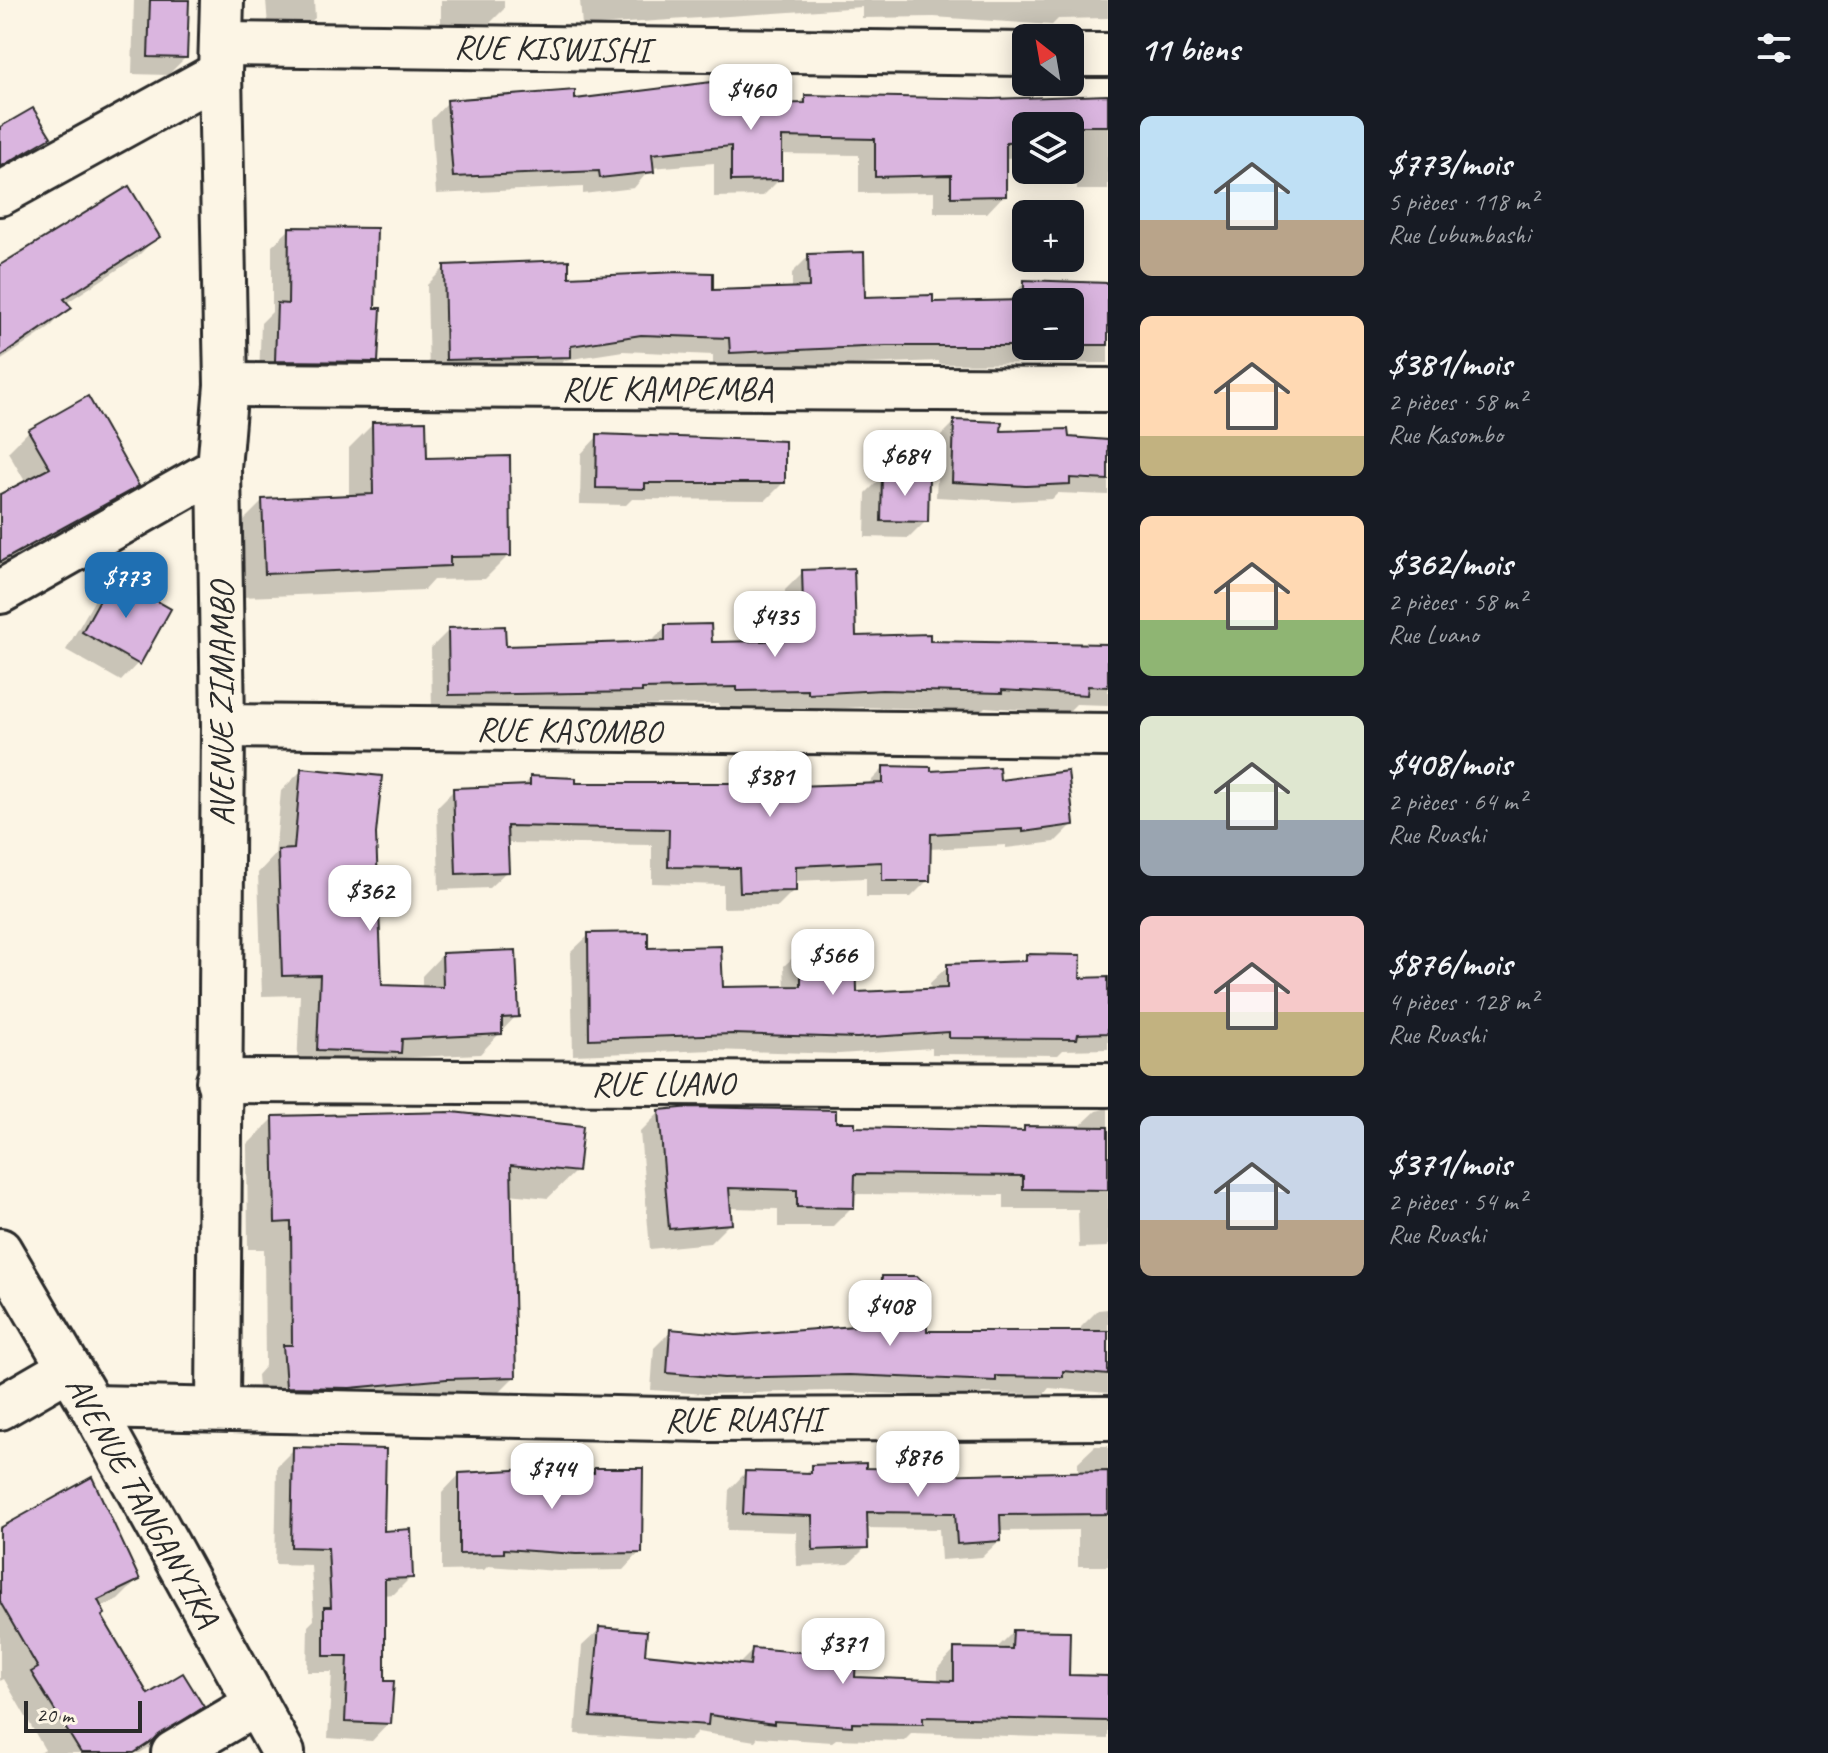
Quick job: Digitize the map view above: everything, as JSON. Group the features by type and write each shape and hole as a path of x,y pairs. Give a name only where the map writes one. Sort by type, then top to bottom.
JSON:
{"street":[{"name":"AVENUE ZIMAMBO","path":"218,1408 223,726 219,468 226,385 222,0"},
{"name":"RUE KISWISHI","path":"221,58 1012,54"},
{"path":"1084,55 1108,55"},
{"path":"0,194 221,58"},
{"name":"RUE KAMPEMBA","path":"226,385 1108,390"},
{"path":"0,592 219,468"},
{"name":"RUE KASOMBO","path":"223,726 1108,735"},
{"name":"RUE LUANO","path":"218,1081 1108,1085"},
{"name":"AVENUE TANGANYIKA","path":"0,1250 92,1407 283,1753"},
{"path":"0,1408 69,1368"},
{"name":"RUE RUASHI","path":"92,1407 708,1420 1108,1418"},
{"path":"173,1753 256,1704"}],"building":[{"path":"150,0 189,0 187,58 148,57"},
{"path":"719,81 722,105 805,103 805,95 992,99 1108,95 1108,126 1084,126 1084,112 1012,112 1012,142 1006,142 1006,196 951,197 951,175 875,177 875,139 782,137 782,180 731,181 731,146 652,154 654,172 600,178 599,171 453,177 447,100 575,90 575,99"},
{"path":"33,108 51,137 0,167 0,127"},
{"path":"129,186 160,237 64,299 72,308 0,357 0,265"},
{"path":"289,227 377,228 375,308 381,308 378,362 275,361 277,303 288,304"},
{"path":"864,252 865,297 933,295 933,302 1012,300 1012,346 886,346 730,353 729,338 641,335 571,346 571,357 446,360 444,265 569,260 569,277 713,273 713,290 809,287 808,254"},
{"path":"1024,280 1108,283 1108,345 1084,345 1084,288 1024,288"},
{"path":"88,396 139,486 0,562 0,494 50,468 28,430"},
{"path":"954,420 1002,422 1001,431 1068,429 1069,437 1108,440 1108,480 1070,478 1070,484 1026,486 952,482"},
{"path":"426,421 427,458 510,456 511,556 450,557 450,566 265,574 262,499 373,494 372,422"},
{"path":"597,434 785,441 785,483 645,483 645,489 596,488"},
{"path":"882,474 929,475 928,522 881,521"},
{"path":"854,568 856,636 930,634 930,641 1108,644 1108,687 1088,686 1087,695 1002,690 1002,693 882,690 808,694 808,690 737,691 737,687 449,695 448,628 505,626 506,646 665,641 665,625 711,624 712,642 804,640 802,570"},
{"path":"113,576 171,609 140,665 82,632"},
{"path":"883,766 931,767 931,771 999,767 1000,780 1068,771 1074,825 1023,832 1023,829 931,834 930,881 882,881 882,862 796,866 796,891 740,892 739,868 668,867 669,829 507,826 509,872 456,874 453,788 530,785 530,776 576,778 576,783 795,783 795,786 883,783"},
{"path":"301,768 382,776 376,834 382,985 443,987 442,953 516,950 519,1017 502,1018 502,1034 402,1039 401,1053 317,1050 320,975 282,976 278,850 294,849"},
{"path":"648,932 648,948 721,946 723,987 801,986 801,947 856,946 857,992 947,988 947,964 1026,961 1026,954 1081,955 1080,978 1108,977 1108,1033 1078,1034 1077,1039 949,1038 949,1032 857,1038 733,1034 589,1039 588,933"},
{"path":"692,1107 836,1110 836,1122 855,1122 855,1127 1024,1131 1024,1126 1108,1127 1108,1190 1023,1189 1023,1176 855,1174 854,1208 797,1207 797,1190 729,1188 732,1224 669,1229 659,1110"},
{"path":"452,1112 583,1126 578,1172 511,1165 516,1377 447,1379 350,1388 286,1387 283,1345 292,1345 291,1222 275,1223 273,1116"},
{"path":"882,1276 917,1276 927,1286 927,1331 1108,1331 1108,1375 1063,1371 1063,1377 996,1376 996,1381 849,1375 724,1378 667,1373 670,1329 736,1335 881,1324"},
{"path":"293,1447 386,1449 384,1531 411,1529 413,1578 385,1579 385,1681 394,1681 391,1724 345,1722 348,1656 324,1656 324,1607 331,1607 328,1548 291,1547"},
{"path":"866,1463 866,1468 928,1469 928,1475 1108,1471 1108,1514 1000,1515 1001,1541 957,1544 955,1513 867,1512 868,1548 813,1550 812,1516 743,1514 745,1471 811,1473 811,1465"},
{"path":"594,1468 643,1468 642,1553 576,1554 504,1549 504,1553 459,1554 459,1473 531,1469 594,1473"},
{"path":"92,1477 140,1580 98,1600 105,1614 102,1616 148,1694 183,1673 204,1707 134,1753 81,1753 31,1672 38,1668 0,1602 0,1528"},
{"path":"599,1627 647,1631 645,1654 750,1665 752,1648 856,1657 855,1677 954,1681 954,1648 1012,1649 1013,1630 1070,1631 1069,1675 1108,1676 1108,1721 923,1717 923,1724 852,1723 852,1726 774,1721 774,1724 709,1715 708,1725 591,1717"}]}
